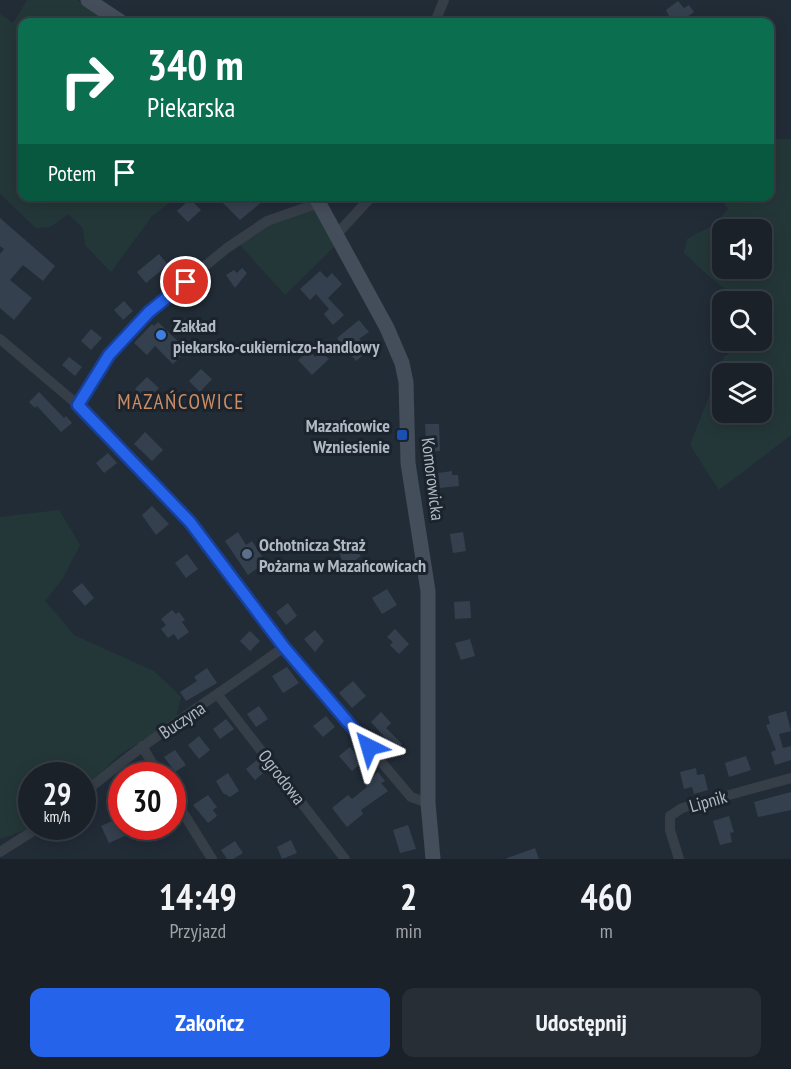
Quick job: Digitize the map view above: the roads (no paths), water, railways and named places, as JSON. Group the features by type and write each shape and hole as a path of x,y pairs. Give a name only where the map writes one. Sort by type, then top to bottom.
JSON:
{"street":[{"path":"88,0 115,18"},
{"path":"437,18 444,0"},
{"path":"78,405 109,355 149,312 219,254 267,221 315,201"},
{"name":"Komorowicka","path":"318,201 387,328 402,363 406,382 408,463 428,591 428,803 433,859"},
{"path":"337,234 367,201"},
{"path":"0,339 78,405 190,522 284,647 411,797 428,803"},
{"name":"Buczyna","path":"96,784 142,746 284,647"},
{"name":"Ogrodowa","path":"218,695 345,859"},
{"path":"142,746 152,762"},
{"name":"Lipnik","path":"679,859 670,830 670,816 682,808 791,778"},
{"path":"186,817 212,859"},
{"path":"0,852 19,840"}],"place":[{"name":"Zakład piekarsko-cukierniczo-handlowy","path":"161,335"},
{"name":"Mazańcowice Wzniesienie","path":"402,435"},
{"name":"Ochotnicza Straż Pożarna w Mazańcowicach","path":"247,554"}],"district":[{"name":"MAZAŃCOWICE","path":"181,401"}]}
